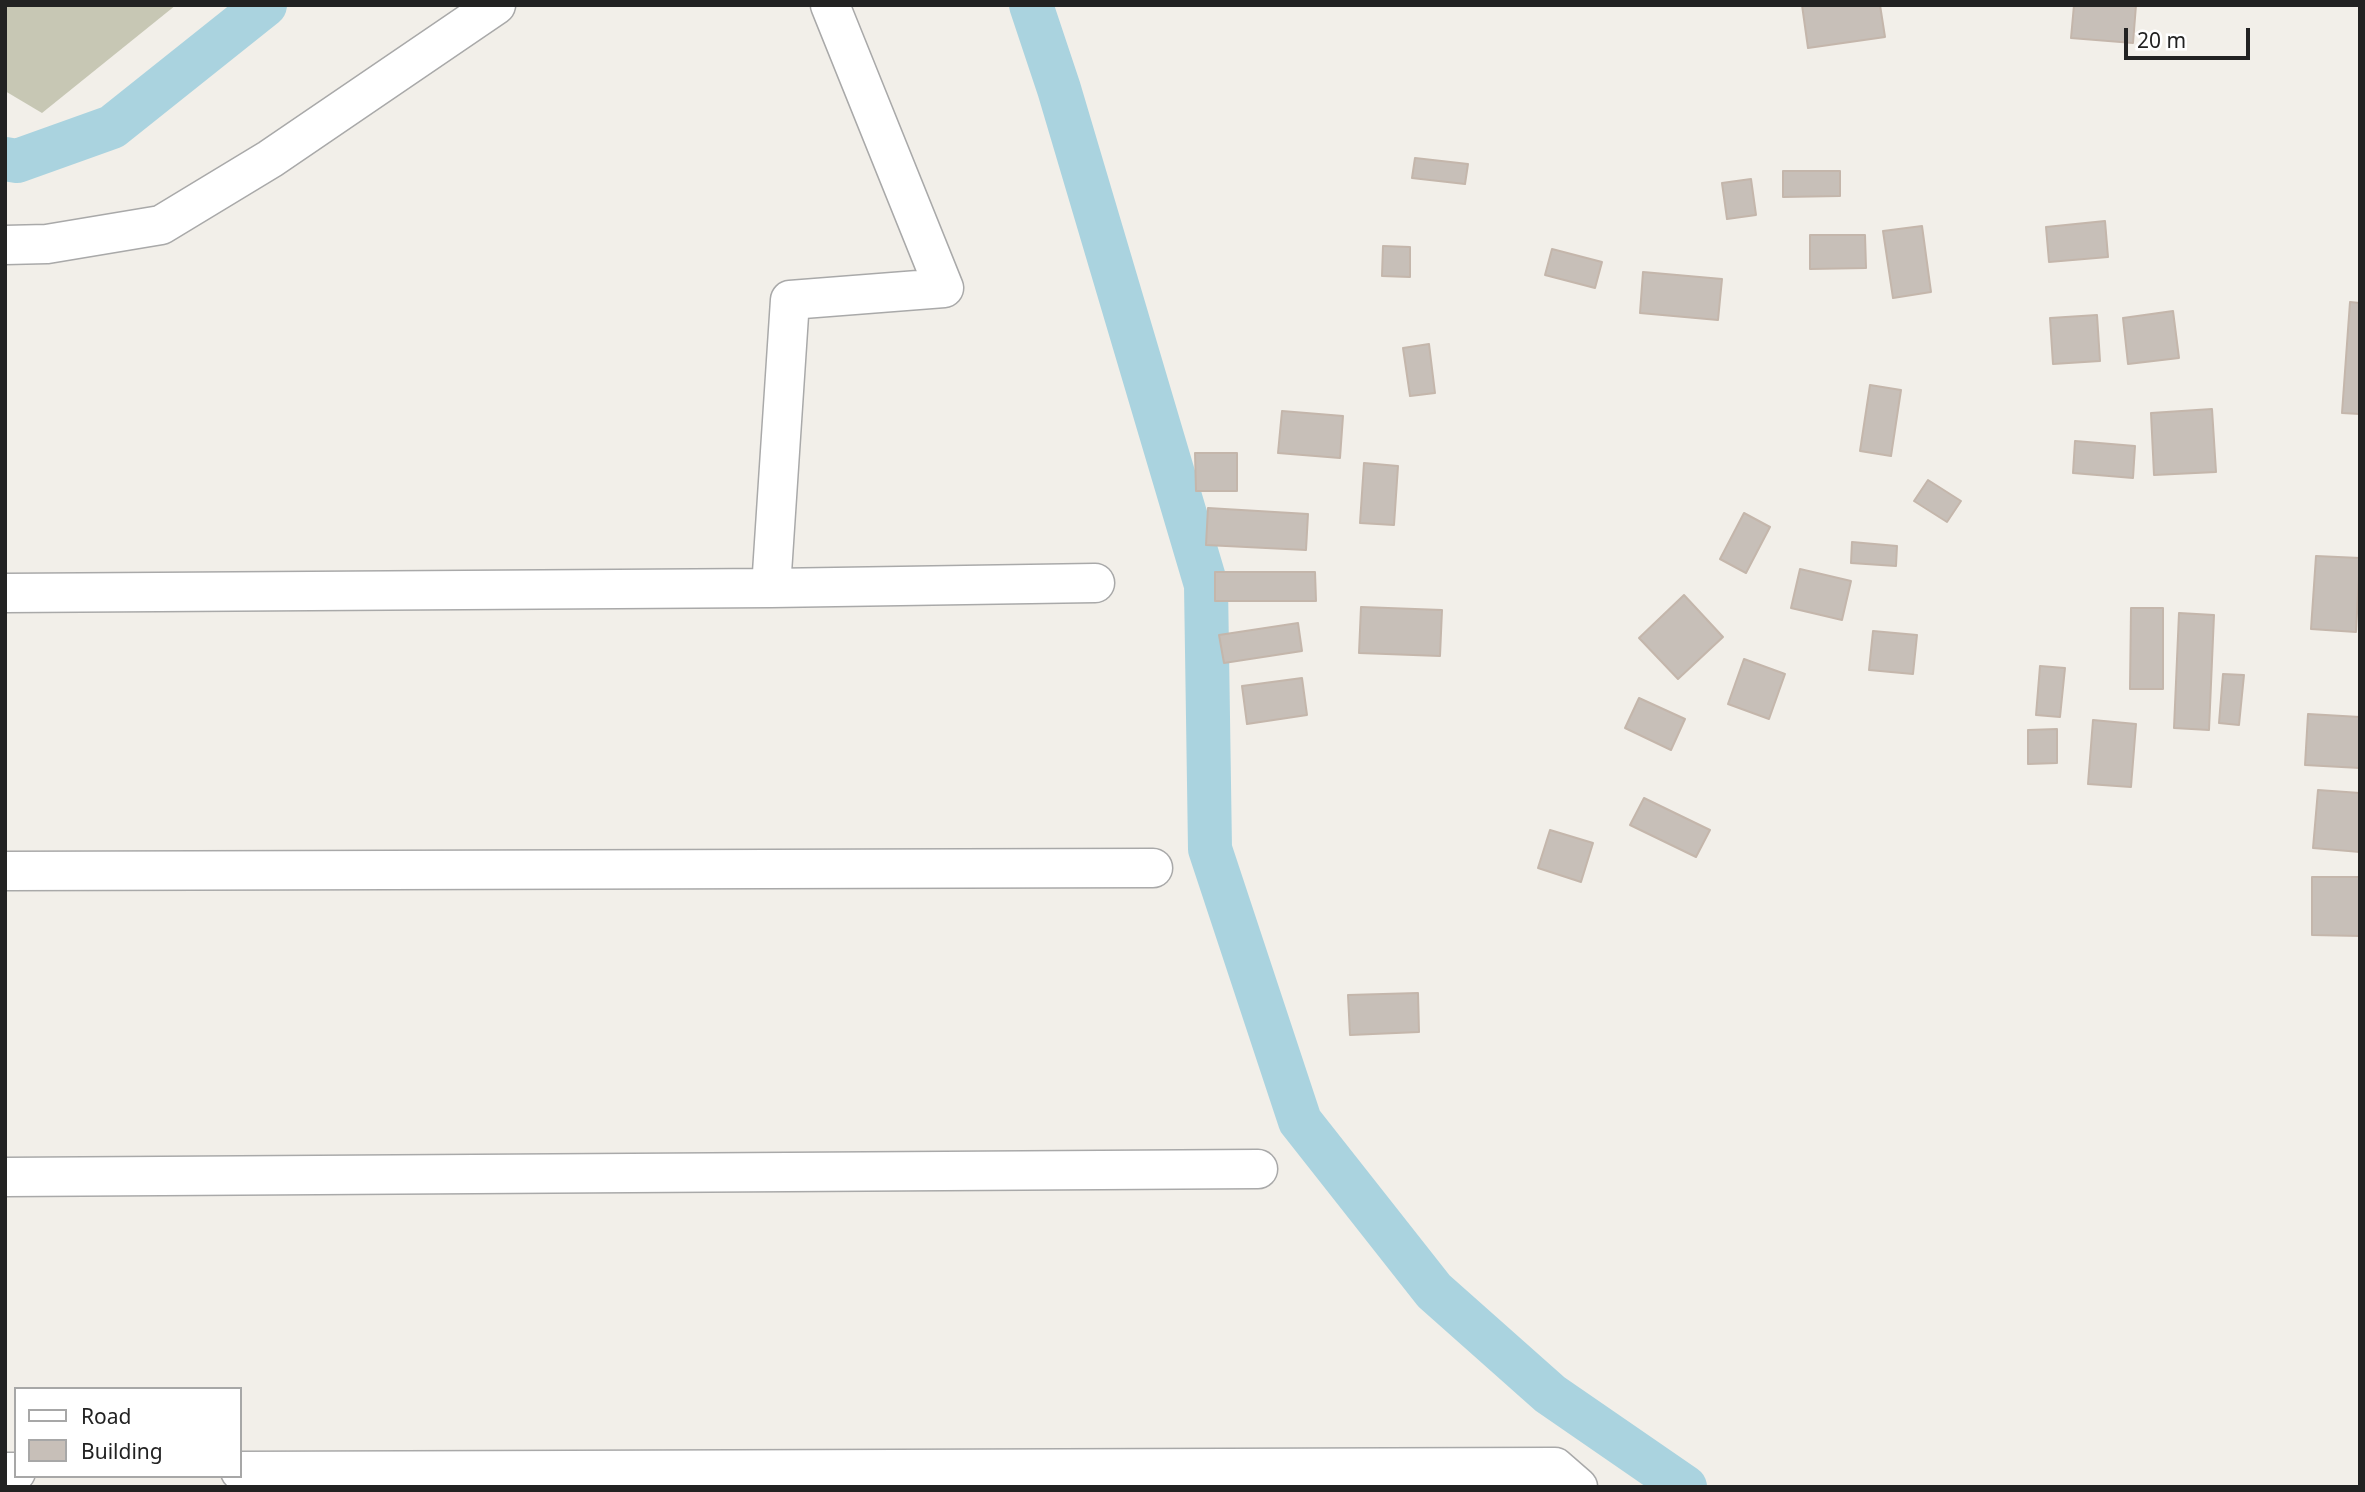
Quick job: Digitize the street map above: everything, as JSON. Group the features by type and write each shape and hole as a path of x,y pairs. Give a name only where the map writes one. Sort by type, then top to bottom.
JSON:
{"street":[{"path":"5,244 47,244 162,225 270,159 496,5"},
{"path":"771,589 790,300 944,288 830,5"},
{"path":"5,593 771,589 1095,583"},
{"path":"5,871 1153,868"},
{"path":"5,1177 1258,1169"},
{"path":"242,1471 1555,1467 1578,1487"}],"shaded area":[{"path":"5,5 176,5 42,113 5,91"}],"building":[{"path":"1802,5 1880,5 1885,37 1808,48"},
{"path":"2074,5 2136,5 2133,43 2071,38"},
{"path":"1415,158 1468,164 1465,184 1412,178"},
{"path":"1783,171 1840,171 1840,196 1783,197"},
{"path":"1751,179 1756,215 1727,219 1722,183"},
{"path":"2105,221 2108,257 2049,262 2046,227"},
{"path":"1922,226 1931,292 1893,298 1883,231"},
{"path":"1810,235 1865,235 1866,268 1810,269"},
{"path":"1383,246 1410,247 1410,277 1382,276"},
{"path":"1552,249 1602,262 1595,288 1545,275"},
{"path":"1643,272 1722,279 1718,320 1640,313"},
{"path":"2350,302 2360,303 2360,414 2342,413"},
{"path":"2173,311 2179,358 2128,364 2123,318"},
{"path":"2097,315 2100,361 2053,364 2050,318"},
{"path":"1429,344 1435,393 1410,396 1403,348"},
{"path":"1870,385 1901,390 1891,456 1860,451"},
{"path":"2212,409 2216,472 2154,475 2151,413"},
{"path":"1282,411 1343,416 1340,458 1278,453"},
{"path":"2075,441 2135,446 2133,478 2073,473"},
{"path":"1195,453 1237,453 1237,491 1196,491"},
{"path":"1364,463 1398,466 1394,525 1360,523"},
{"path":"1928,480 1961,501 1947,522 1914,501"},
{"path":"1208,508 1308,514 1306,550 1206,545"},
{"path":"1744,513 1770,527 1746,573 1720,559"},
{"path":"1852,542 1897,546 1896,566 1851,563"},
{"path":"2316,556 2360,558 2356,632 2311,629"},
{"path":"1800,569 1851,581 1842,620 1791,608"},
{"path":"1215,572 1315,572 1316,601 1215,601"},
{"path":"1684,595 1723,637 1678,679 1639,638"},
{"path":"1361,607 1442,610 1440,656 1359,653"},
{"path":"2131,608 2163,608 2163,689 2130,689"},
{"path":"2179,613 2214,615 2209,730 2174,728"},
{"path":"1298,623 1302,651 1224,663 1219,635"},
{"path":"1873,631 1917,635 1913,674 1869,670"},
{"path":"1744,659 1785,674 1769,719 1728,704"},
{"path":"2040,666 2065,668 2060,717 2036,715"},
{"path":"2223,674 2244,675 2239,725 2219,723"},
{"path":"1302,678 1307,715 1247,724 1242,686"},
{"path":"1639,698 1685,719 1671,750 1625,728"},
{"path":"2308,714 2360,717 2360,768 2305,765"},
{"path":"2093,720 2136,724 2131,787 2088,784"},
{"path":"2057,729 2057,763 2028,764 2028,730"},
{"path":"2318,790 2360,793 2360,852 2313,848"},
{"path":"1644,798 1710,830 1696,857 1630,825"},
{"path":"1550,830 1593,843 1581,882 1538,868"},
{"path":"2312,877 2360,877 2360,936 2312,935"},
{"path":"1418,993 1419,1032 1350,1035 1348,995"}],"waterway":[{"path":"5,159 17,161 112,127 265,5"},
{"path":"1031,5 1059,89 1206,585 1210,849 1300,1121 1434,1291 1550,1394 1685,1487"}]}
